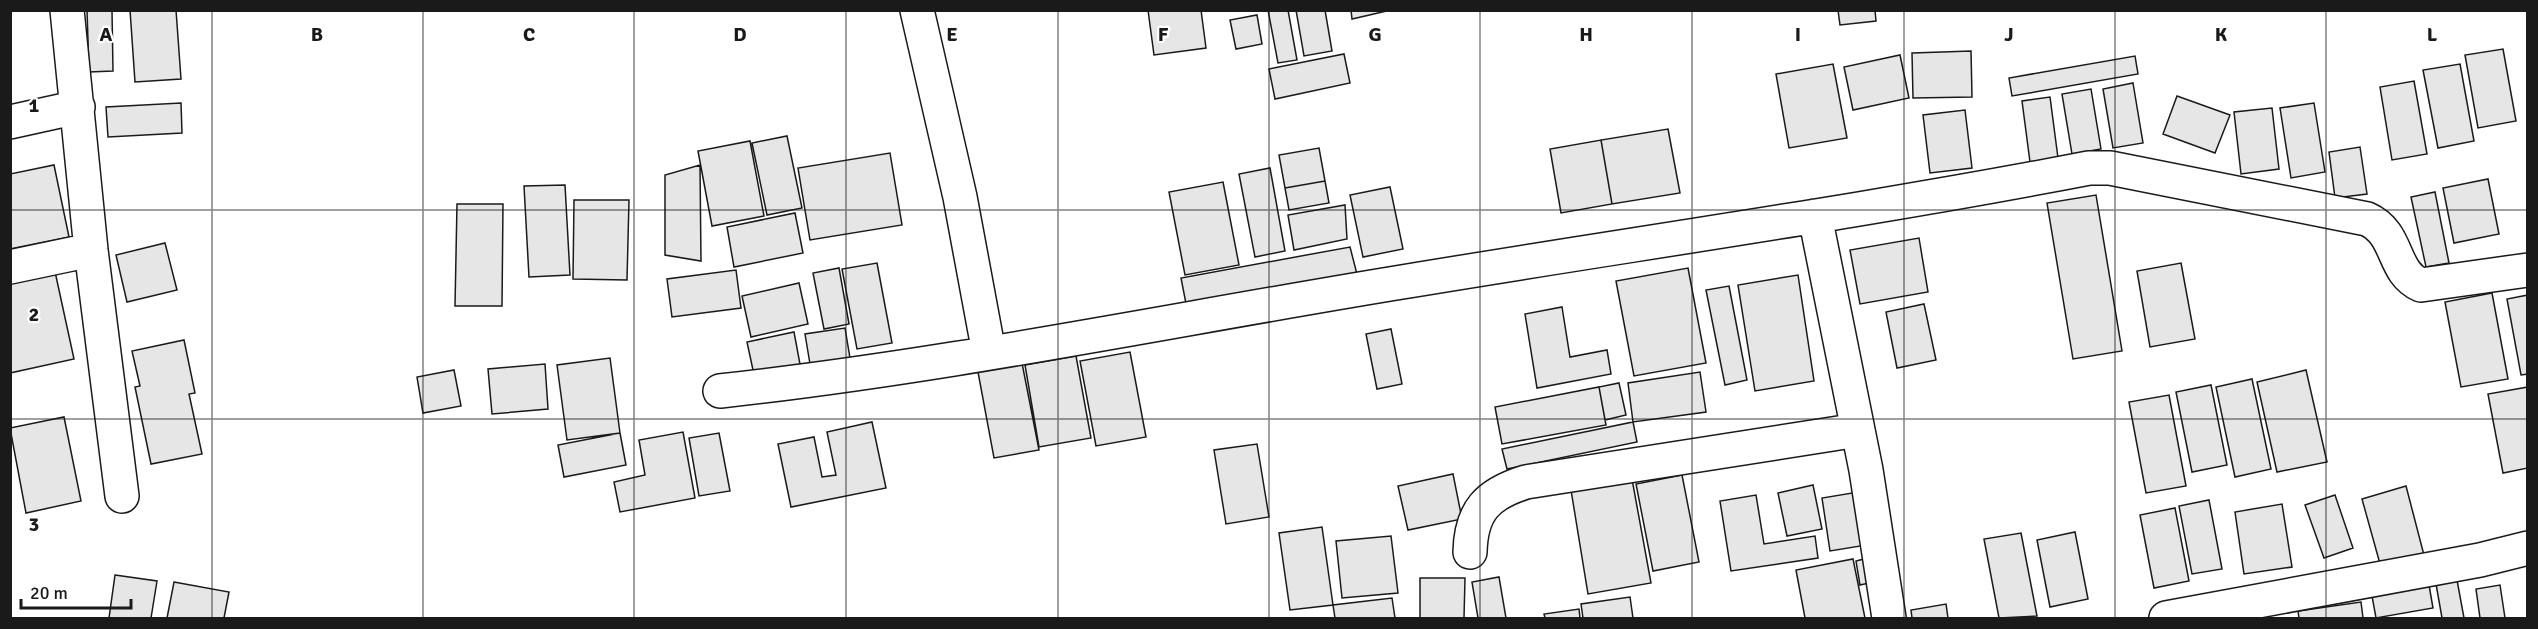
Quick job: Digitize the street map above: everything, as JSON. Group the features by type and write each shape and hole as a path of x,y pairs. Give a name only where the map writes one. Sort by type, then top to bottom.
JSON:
{"street":[{"path":"67,10 91,250 122,496"},
{"path":"917,10 960,197 989,353"},
{"path":"10,122 78,107"},
{"path":"720,391 838,378 1400,282 1815,216 2089,168 2110,168 2367,219 2380,225 2391,241 2404,272 2410,280 2421,285 2528,270"},
{"path":"1815,216 1858,430 1889,618"},
{"path":"10,267 91,250"},
{"path":"1470,552 1471,532 1483,506 1500,490 1526,482 1858,430"},
{"path":"2166,618 2480,560 2528,548"}],"building":[{"path":"87,10 112,10 113,71 89,72"},
{"path":"130,10 176,10 181,79 135,82"},
{"path":"1148,10 1201,10 1206,48 1154,55"},
{"path":"1268,10 1288,10 1297,60 1278,63"},
{"path":"1296,10 1325,10 1332,51 1304,56"},
{"path":"1351,10 1391,10 1352,19"},
{"path":"1838,10 1875,10 1876,21 1840,25"},
{"path":"1257,15 1262,44 1236,49 1230,20"},
{"path":"2503,49 2516,121 2478,128 2465,55"},
{"path":"1971,51 1972,97 1913,98 1912,53"},
{"path":"1344,54 1350,83 1275,99 1269,69"},
{"path":"1900,55 1909,98 1853,110 1844,67"},
{"path":"2135,56 2138,74 2012,96 2009,78"},
{"path":"1833,64 1847,138 1789,148 1776,74"},
{"path":"2460,64 2474,141 2438,148 2423,70"},
{"path":"2414,81 2427,154 2392,160 2380,87"},
{"path":"2133,83 2143,143 2113,148 2103,89"},
{"path":"2091,89 2101,149 2072,154 2062,94"},
{"path":"2177,96 2230,115 2215,153 2163,134"},
{"path":"2050,97 2058,158 2030,162 2022,101"},
{"path":"181,103 182,133 108,137 106,107"},
{"path":"2314,103 2325,172 2291,178 2280,108"},
{"path":"2272,108 2279,169 2241,174 2234,112"},
{"path":"1965,110 1972,168 1930,173 1923,115"},
{"path":"1668,129 1680,193 1612,204 1601,140"},
{"path":"787,136 802,208 767,215 752,143"},
{"path":"1601,140 1612,204 1561,213 1550,149"},
{"path":"750,141 764,216 712,226 698,151"},
{"path":"2360,147 2367,194 2335,198 2329,152"},
{"path":"1319,148 1325,181 1285,188 1279,155"},
{"path":"890,153 902,225 810,240 798,168"},
{"path":"54,165 69,237 10,249 10,174"},
{"path":"700,165 701,261 665,255 665,175"},
{"path":"1270,168 1285,251 1255,257 1239,174"},
{"path":"2488,179 2499,234 2454,243 2443,188"},
{"path":"1325,181 1329,203 1289,210 1285,188"},
{"path":"1223,182 1239,265 1185,275 1169,192"},
{"path":"565,185 570,275 529,277 524,186"},
{"path":"1390,187 1403,249 1363,257 1350,195"},
{"path":"2435,192 2449,263 2426,267 2411,197"},
{"path":"2096,195 2122,351 2073,359 2047,203"},
{"path":"574,200 629,200 627,280 573,279"},
{"path":"457,204 503,204 502,306 455,306"},
{"path":"1345,205 1347,239 1294,250 1288,215"},
{"path":"795,213 803,253 734,267 727,227"},
{"path":"1919,238 1928,292 1860,304 1850,250"},
{"path":"165,243 177,290 127,302 116,255"},
{"path":"1350,247 1359,282 1188,314 1181,278"},
{"path":"877,263 892,343 857,349 842,269"},
{"path":"2181,263 2195,339 2150,347 2137,271"},
{"path":"54,267 74,359 10,373 10,276"},
{"path":"839,268 849,324 824,329 813,273"},
{"path":"1688,268 1706,363 1634,376 1616,281"},
{"path":"736,270 741,308 672,317 667,279"},
{"path":"1798,275 1814,381 1755,391 1738,285"},
{"path":"799,283 808,324 751,337 742,296"},
{"path":"1729,286 1747,380 1725,385 1706,290"},
{"path":"2492,293 2508,379 2461,387 2445,302"},
{"path":"2528,295 2528,374 2521,375 2507,299"},
{"path":"1924,304 1936,360 1897,368 1886,312"},
{"path":"1562,307 1570,357 1607,350 1611,374 1537,388 1525,314"},
{"path":"845,328 852,370 812,376 805,334"},
{"path":"1391,329 1402,384 1377,389 1366,334"},
{"path":"794,332 802,375 756,384 747,342"},
{"path":"184,340 195,393 189,394 202,454 151,464 135,387 140,386 132,351"},
{"path":"1130,352 1146,437 1096,446 1080,361"},
{"path":"1076,356 1091,438 1039,447 1025,365"},
{"path":"610,358 620,433 567,440 557,365"},
{"path":"1022,363 1039,450 994,458 978,372"},
{"path":"545,364 548,409 492,414 488,369"},
{"path":"454,370 461,406 423,413 417,377"},
{"path":"2306,370 2327,462 2277,472 2257,382"},
{"path":"1700,372 1706,412 1633,422 1628,383"},
{"path":"2252,379 2271,469 2235,477 2216,387"},
{"path":"1619,383 1626,415 1605,420 1599,387"},
{"path":"2211,385 2227,465 2192,472 2176,392"},
{"path":"1599,387 1606,425 1502,444 1495,407"},
{"path":"2528,387 2528,468 2503,473 2488,394"},
{"path":"2169,395 2186,486 2146,493 2129,402"},
{"path":"64,417 81,501 26,513 10,428"},
{"path":"872,422 886,488 791,507 778,444 814,437 822,477 836,475 827,432"},
{"path":"1633,422 1637,442 1507,469 1502,449"},
{"path":"683,432 695,498 620,512 614,482 645,475 639,440"},
{"path":"620,433 626,465 564,477 558,445"},
{"path":"719,433 730,491 699,496 689,438"},
{"path":"1257,444 1269,517 1226,524 1214,450"},
{"path":"1453,474 1462,519 1408,530 1398,486"},
{"path":"1682,475 1699,562 1653,571 1636,484"},
{"path":"1632,479 1651,583 1588,594 1571,490"},
{"path":"1813,485 1822,529 1787,536 1778,493"},
{"path":"2406,486 2425,559 2382,571 2362,499"},
{"path":"1864,491 1873,544 1830,551 1822,498"},
{"path":"1756,495 1764,544 1815,536 1818,558 1731,571 1720,501"},
{"path":"2335,495 2353,548 2324,558 2305,505"},
{"path":"2209,500 2222,569 2192,574 2179,506"},
{"path":"2282,504 2292,567 2244,574 2235,512"},
{"path":"2175,508 2189,581 2154,588 2140,515"},
{"path":"1322,527 1333,605 1290,610 1279,533"},
{"path":"2075,532 2088,599 2050,607 2037,540"},
{"path":"2021,533 2037,616 1999,618 1984,539"},
{"path":"1391,536 1398,593 1342,598 1336,541"},
{"path":"1853,559 1865,618 1805,618 1796,570"},
{"path":"1864,559 1869,583 1860,585 1856,561"},
{"path":"115,575 157,581 151,618 109,618"},
{"path":"1499,577 1506,618 1478,618 1472,582"},
{"path":"1420,578 1465,578 1464,618 1420,618"},
{"path":"2457,580 2464,618 2442,618 2436,584"},
{"path":"174,582 229,592 224,618 167,618"},
{"path":"2429,585 2433,608 2376,618 2372,596"},
{"path":"2500,585 2505,618 2480,618 2476,589"},
{"path":"1630,597 1633,618 1583,618 1581,604"},
{"path":"1392,598 1395,618 1335,618 1333,605"},
{"path":"2361,602 2363,618 2299,618 2298,611"},
{"path":"1946,604 1948,618 1912,618 1911,610"},
{"path":"1579,609 1580,618 1545,618 1544,614"}]}
